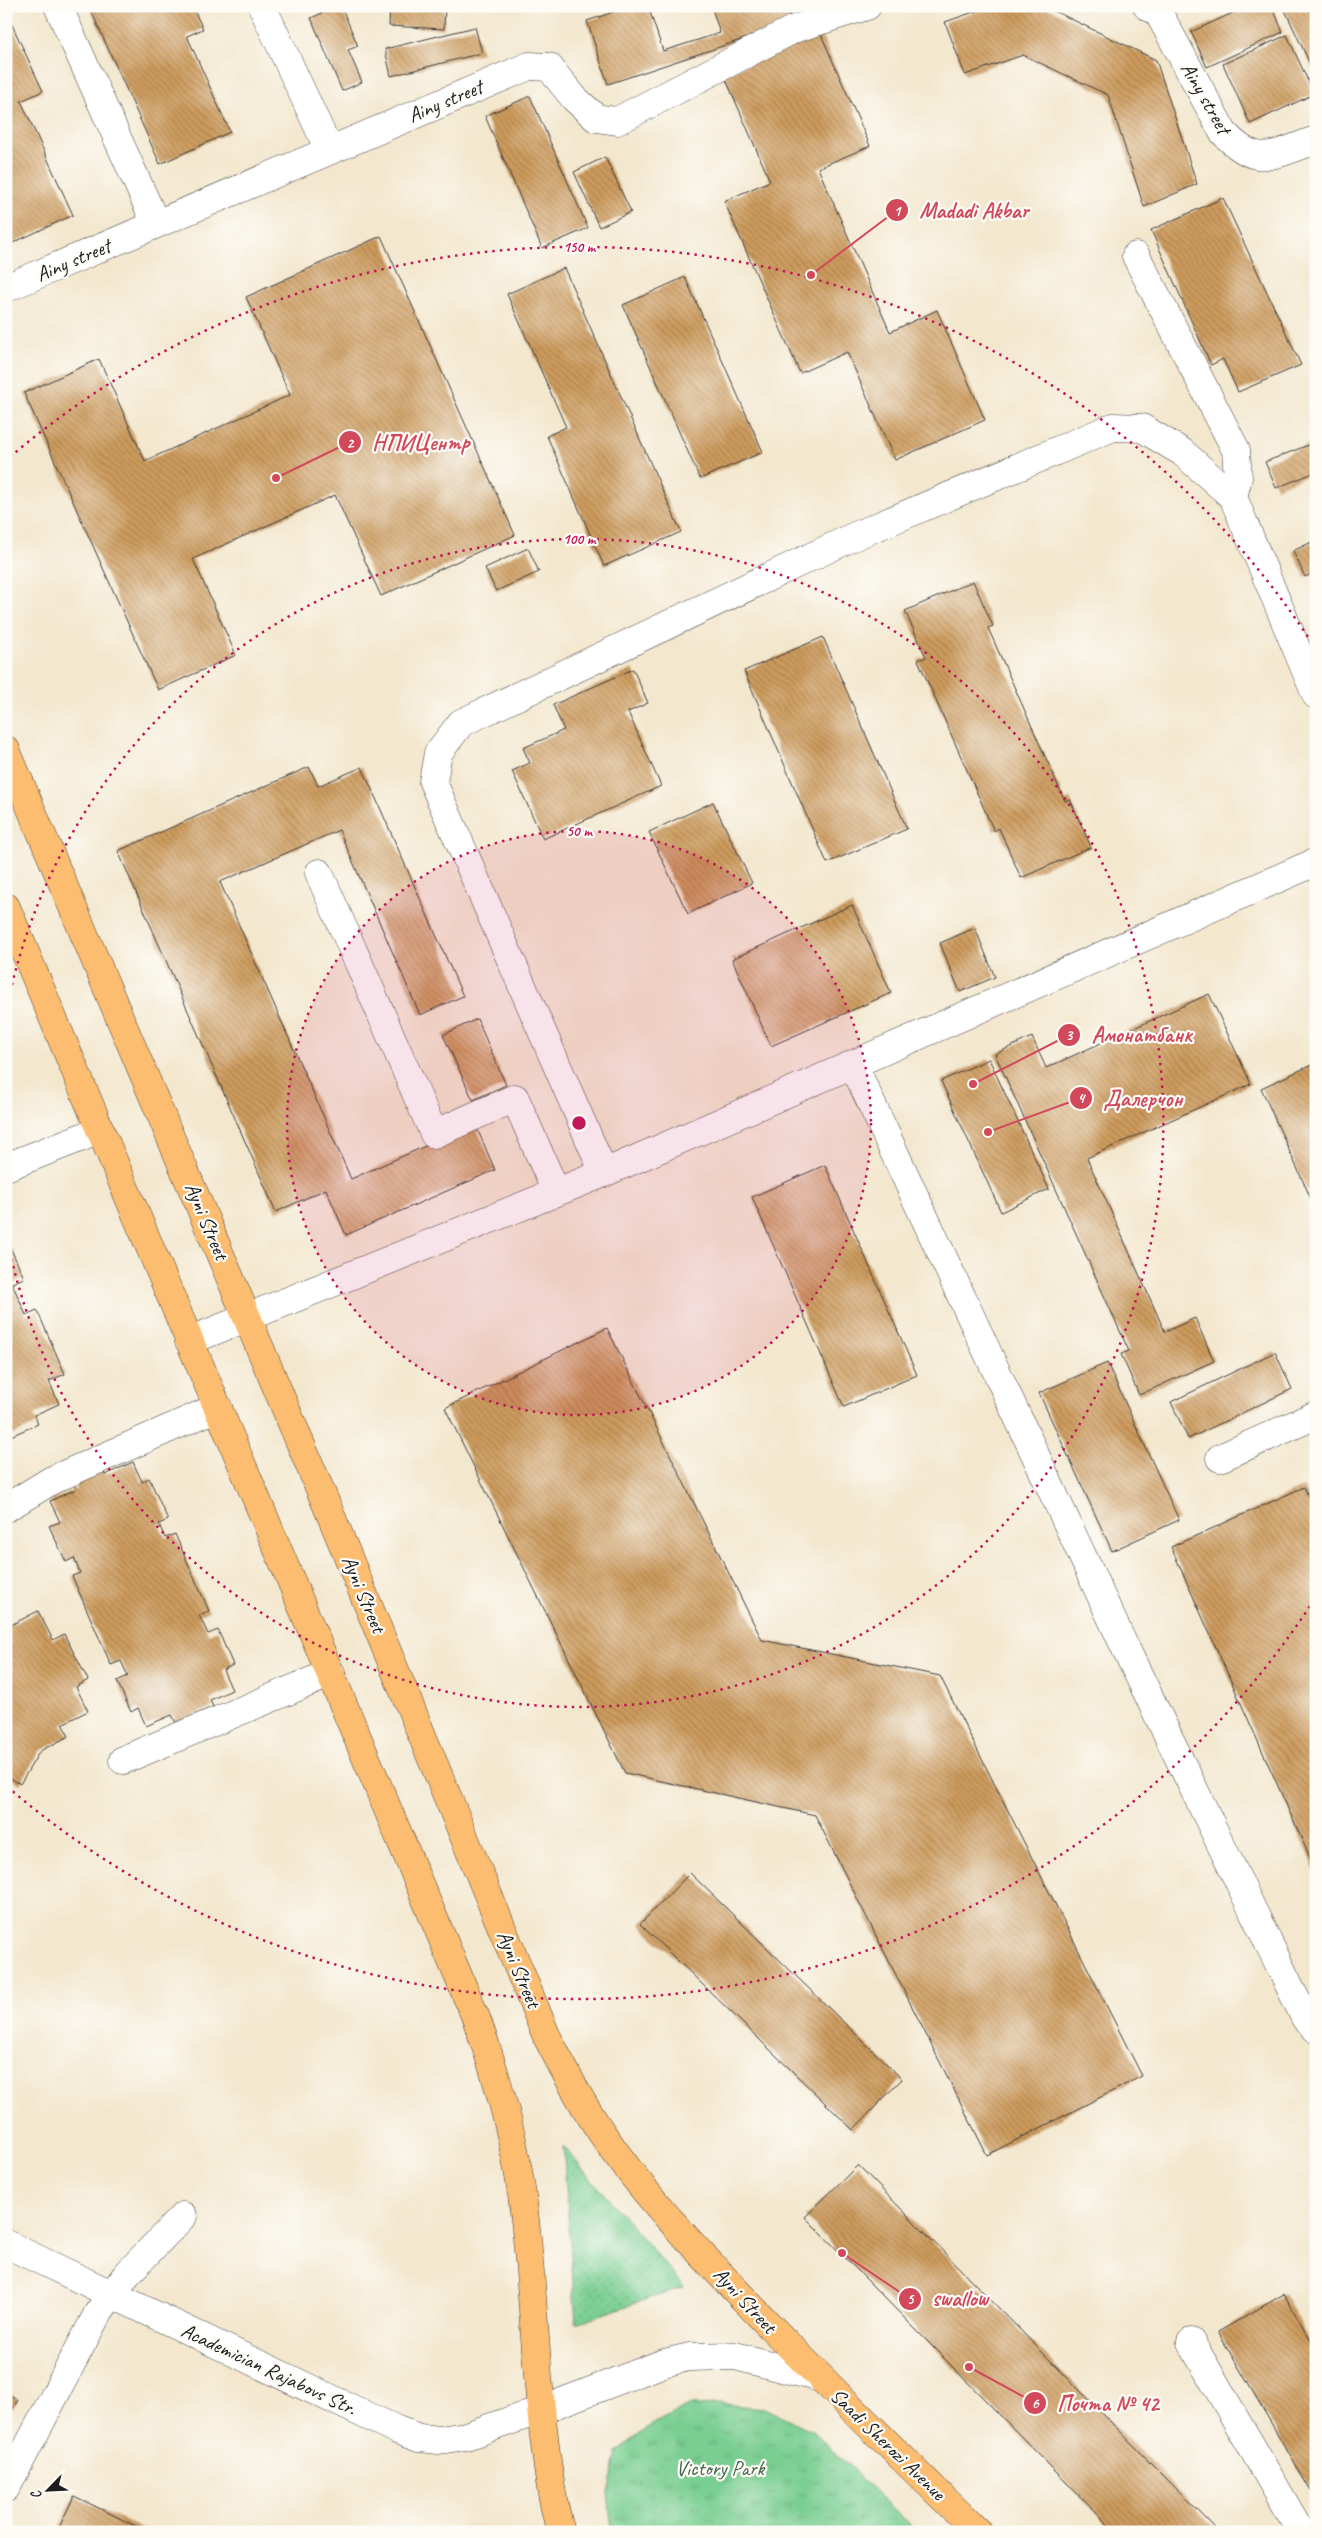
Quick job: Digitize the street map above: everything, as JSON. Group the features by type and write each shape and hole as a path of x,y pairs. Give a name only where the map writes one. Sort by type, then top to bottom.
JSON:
{"highway":[{"name":"Ayni Street","path":"6,750 248,1318 547,2037 566,2075 593,2119 644,2188 733,2287 820,2378"},
{"path":"6,907 476,2018 506,2107 525,2218 548,2474 562,2532"},
{"name":"Saadi Sherozi Avenue","path":"820,2378 978,2532"}],"street":[{"path":"58,6 156,224"},
{"path":"262,6 329,150"},
{"name":"Ainy street","path":"6,288 529,66 549,67 574,98 596,118 618,121 794,30 867,6"},
{"name":"Ainy street","path":"1147,6 1158,12 1223,132 1235,146 1250,154 1264,157 1316,140"},
{"path":"1136,256 1236,450 1238,478 1233,497"},
{"path":"604,1173 433,782 438,753 461,723 855,536 1113,427 1142,428 1182,452 1233,497 1316,695"},
{"path":"189,1341 604,1173 1316,862"},
{"path":"319,873 434,1134 515,1098 556,1192"},
{"path":"853,1064 1123,1643 1305,2018 1316,2029"},
{"path":"6,1167 100,1130"},
{"path":"6,1508 52,1480 218,1407"},
{"path":"1220,1458 1316,1415"},
{"path":"123,1760 331,1673"},
{"path":"6,2488 86,2332 111,2294 183,2216"},
{"name":"Academician Rajabovs Str.","path":"6,2244 397,2430 419,2438 439,2440 466,2436 541,2410 664,2363 703,2356 735,2356 820,2378"},
{"path":"1191,2342 1301,2532"}],"green space":[{"path":"563,2146 684,2287 576,2323"},
{"name":"Victory Park","path":"721,2404 765,2408 811,2430 918,2532 612,2532 608,2493 617,2452 654,2423 691,2405"}],"building":[{"path":"89,6 192,6 203,29 187,36 230,132 160,164"},
{"path":"341,6 358,46 348,50 362,82 342,91 311,18"},
{"path":"390,6 445,6 444,29 389,26"},
{"path":"631,6 648,6 663,51 720,33 711,6 786,6 792,23 608,84 587,21"},
{"path":"991,6 1044,6 1156,60 1197,184 1144,207 1108,95 1023,55 965,75 945,22"},
{"path":"1248,6 1272,6 1283,32 1207,67 1191,32"},
{"path":"1283,6 1316,6 1316,77"},
{"path":"6,12 43,91 21,101 73,215 6,246"},
{"path":"475,27 482,53 391,76 385,49"},
{"path":"820,32 870,146 818,168 890,332 937,310 985,420 895,460 847,352 800,373 724,201 770,181 724,75"},
{"path":"1287,35 1314,94 1250,124 1223,64"},
{"path":"530,96 588,228 542,248 485,116"},
{"path":"605,157 631,212 599,227 574,172"},
{"path":"1223,198 1301,365 1238,392 1223,359 1211,365 1151,230"},
{"path":"381,236 515,535 381,596 335,495 193,559 236,655 158,690 24,393 99,359 145,461 290,395 246,297"},
{"path":"564,268 681,532 604,566 547,436 566,427 507,294"},
{"path":"685,277 763,452 700,479 623,305"},
{"path":"1316,442 1316,472 1276,488 1265,462"},
{"path":"1316,540 1316,572 1305,577 1293,551"},
{"path":"528,548 539,572 496,591 485,568"},
{"path":"973,581 993,626 988,628 1065,801 1070,799 1091,847 1021,878 999,828 994,831 918,660 926,657 905,611"},
{"path":"823,637 907,829 827,863 744,671"},
{"path":"633,669 648,703 628,712 661,786 543,839 512,771 530,763 523,748 564,730 553,705"},
{"path":"309,767 318,786 362,767 463,996 420,1015 339,830 220,882 351,1179 475,1124 495,1170 346,1235 326,1189 276,1212 118,851"},
{"path":"713,802 752,883 688,914 649,832"},
{"path":"852,905 891,993 771,1046 732,959"},
{"path":"975,928 995,977 960,992 940,943"},
{"path":"1209,994 1251,1084 1087,1158 1165,1332 1195,1318 1214,1361 1139,1395 1121,1354 1129,1351 995,1054 1032,1037 1046,1068"},
{"path":"477,1019 506,1085 473,1100 443,1035"},
{"path":"989,1059 1049,1189 1001,1212 941,1081"},
{"path":"1316,1063 1316,1210 1261,1088"},
{"path":"825,1165 917,1375 844,1407 752,1197"},
{"path":"6,1238 24,1278 12,1283 26,1315 37,1310 65,1374 49,1381 59,1404 34,1415 38,1424 6,1438"},
{"path":"607,1328 762,1640 940,1676 1142,2076 987,2155 815,1815 625,1773 445,1408"},
{"path":"1275,1352 1292,1389 1188,1439 1171,1402"},
{"path":"1107,1363 1179,1520 1112,1551 1039,1393"},
{"path":"133,1462 142,1482 149,1478 168,1520 159,1524 165,1538 175,1534 209,1611 199,1615 208,1634 218,1630 233,1665 223,1670 232,1690 210,1700 213,1707 176,1723 172,1715 146,1726 138,1708 131,1712 117,1681 128,1676 121,1661 111,1665 72,1576 80,1573 74,1558 66,1562 49,1526 60,1522 50,1501 76,1489 73,1481 102,1469 105,1475"},
{"path":"1304,1487 1316,1514 1316,1871 1171,1547"},
{"path":"38,1611 53,1640 64,1634 88,1680 76,1687 88,1711 62,1724 69,1736 40,1751 20,1784 7,1776 6,1778 6,1617 11,1625"},
{"path":"690,1873 902,2079 853,2130 640,1924"},
{"path":"858,2165 1219,2532 1115,2532 805,2217"},
{"path":"1284,2294 1316,2350 1316,2500 1218,2332"},
{"path":"6,2392 18,2400 6,2419"},
{"path":"74,2496 148,2532 57,2532"}],"place":[{"name":"Madadi Akbar","path":"811,275"},
{"name":"НПИЦентр","path":"276,478"},
{"name":"Амонатбанк","path":"973,1084"},
{"name":"Далерчон","path":"988,1132"},
{"name":"swallow","path":"842,2253"},
{"name":"Почта № 42","path":"969,2367"}]}
